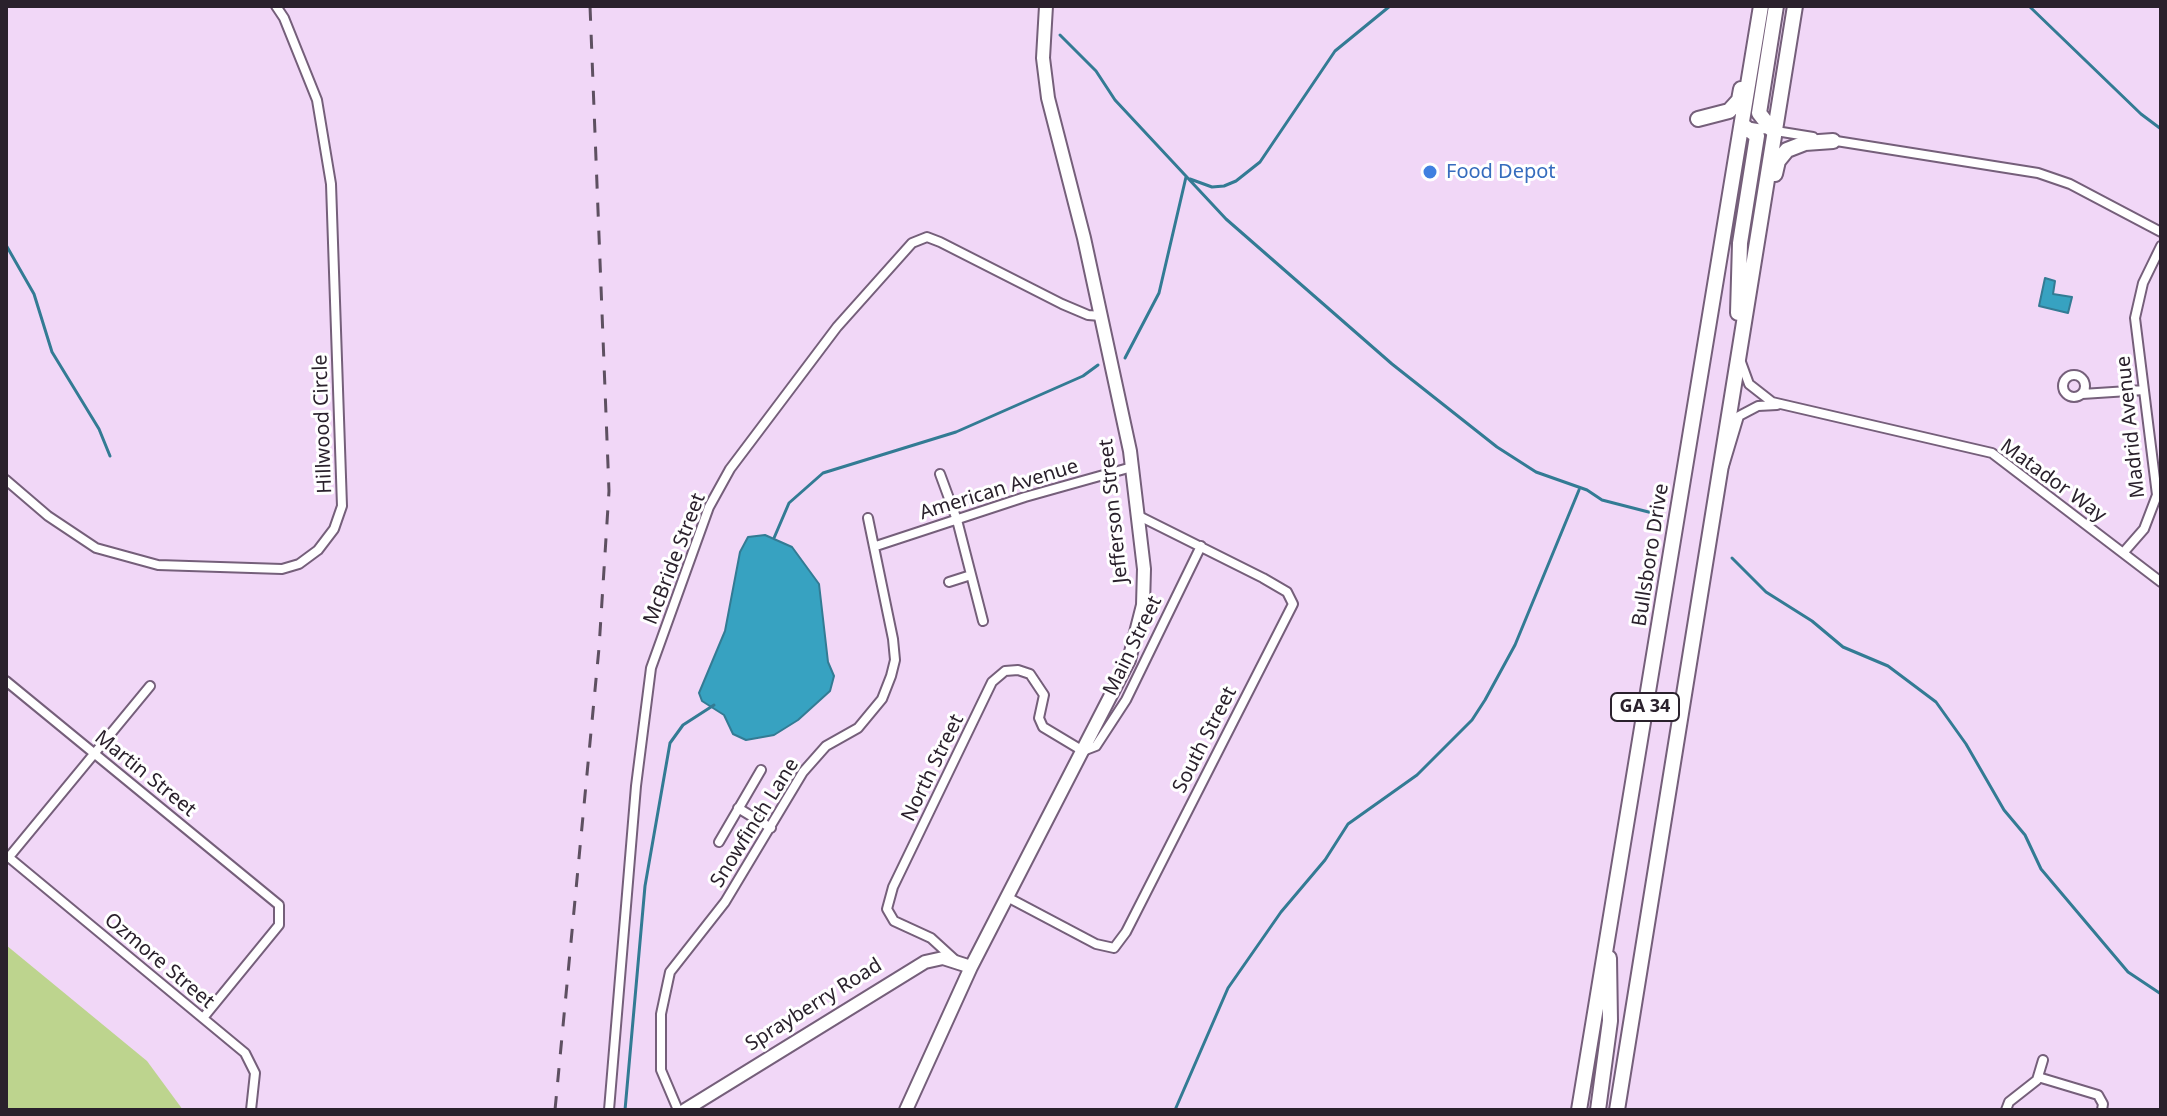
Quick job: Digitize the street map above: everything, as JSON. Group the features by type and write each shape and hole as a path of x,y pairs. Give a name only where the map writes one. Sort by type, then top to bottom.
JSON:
{"main road":[{"name":"Bullsboro Drive","path":"1579,1110 1761,6"},
{"path":"1774,131 1759,113 1776,6"},
{"name":"GA 34","path":"1617,1110 1795,6"},
{"path":"1698,119 1729,111 1735,105 1755,43"},
{"path":"1738,355 1740,243 1757,136 1743,126"},
{"path":"1761,216 1772,195 1775,170 1783,154 1805,143 1833,141"},
{"path":"1598,1110 1610,1021 1608,930"}],"street":[{"name":"Hillwood Circle","path":"6,480 48,516 96,548 158,565 282,569 299,564 318,550 334,529 342,506 331,184 317,100 284,18 276,6"},
{"name":"Jefferson Street","path":"906,1110 971,967 1129,660 1139,629 1144,569 1132,467 1101,316 1048,98 1043,58 1046,6"},
{"path":"1743,126 2038,173 2070,184 2161,232"},
{"name":"McBride Street","path":"609,1110 638,757 651,668 709,507 730,469 837,327 912,243 927,237 940,242 1062,304 1088,315 1101,316"},
{"name":"Madrid Avenue","path":"2123,553 2144,529 2157,495 2135,318 2143,283 2161,246"},
{"name":"Matador Way","path":"1738,355 1749,384 1772,402 1992,453 2161,582"},
{"path":"2082,394 2144,390"},
{"path":"1718,477 1730,456 1739,416 1758,406 1790,406"},
{"name":"American Avenue","path":"876,546 1132,467"},
{"path":"940,474 957,520 983,621"},
{"name":"South Street","path":"1009,898 1096,944 1114,948 1126,932 1293,604 1287,592 1137,515"},
{"name":"Snowfinch Lane","path":"678,1110 661,1070 661,1014 670,972 725,902 816,755 858,728 882,699 891,676 895,660 893,639 868,518"},
{"name":"Main Street","path":"1083,751 1096,746 1126,700 1201,546"},
{"path":"949,582 971,575"},
{"name":"North Street","path":"955,960 931,938 889,916 887,909 893,887 992,682 1008,670 1018,670 1037,681 1044,695 1039,712 1040,723 1083,751"},
{"name":"Martin Street","path":"6,681 279,905 279,925 203,1018"},
{"path":"8,856 150,686"},
{"path":"719,842 761,770"},
{"path":"738,808 771,828"},
{"name":"Ozmore Street","path":"8,856 203,1018 250,1061 255,1081 251,1110"},
{"name":"Sprayberry Road","path":"685,1110 900,975 932,960 955,960"},
{"path":"955,960 971,967"},
{"path":"2006,1110 2009,1102 2038,1077 2043,1060"},
{"path":"2038,1077 2098,1095 2103,1104 2102,1110"}],"green space":[{"path":"6,945 147,1061 183,1110 6,1110"}],"water":[{"path":"2045,278 2055,281 2053,294 2072,297 2068,313 2039,306"},
{"path":"765,535 792,547 819,584 828,662 834,676 830,691 798,720 774,735 746,740 733,734 724,715 702,701 699,693 725,631 740,552 748,537"}],"waterway":[{"path":"1190,179 1212,187 1224,186 1236,181 1260,162 1335,51 1390,6"},
{"path":"2029,6 2141,114 2161,129"},
{"path":"1060,35 1096,71 1115,100 1226,219 1392,364 1497,447 1536,472 1587,490 1602,500 1664,516"},
{"path":"1125,358 1159,293 1186,177"},
{"path":"6,245 34,294 52,352 99,429 110,456"},
{"path":"774,538 789,503 823,473 956,432 1083,376 1098,365"},
{"path":"1175,1110 1228,988 1281,912 1325,860 1348,824 1417,775 1472,720 1515,645 1579,490"},
{"path":"1732,558 1766,592 1812,621 1843,647 1888,666 1936,702 1966,744 2004,810 2025,835 2041,869 2128,972 2161,994"},
{"path":"625,1110 645,886 670,743 683,725 714,705"}],"railway":[{"path":"555,1110 599,648 609,491 590,6"}],"place":[{"name":"Food Depot","path":"1430,172"}]}
